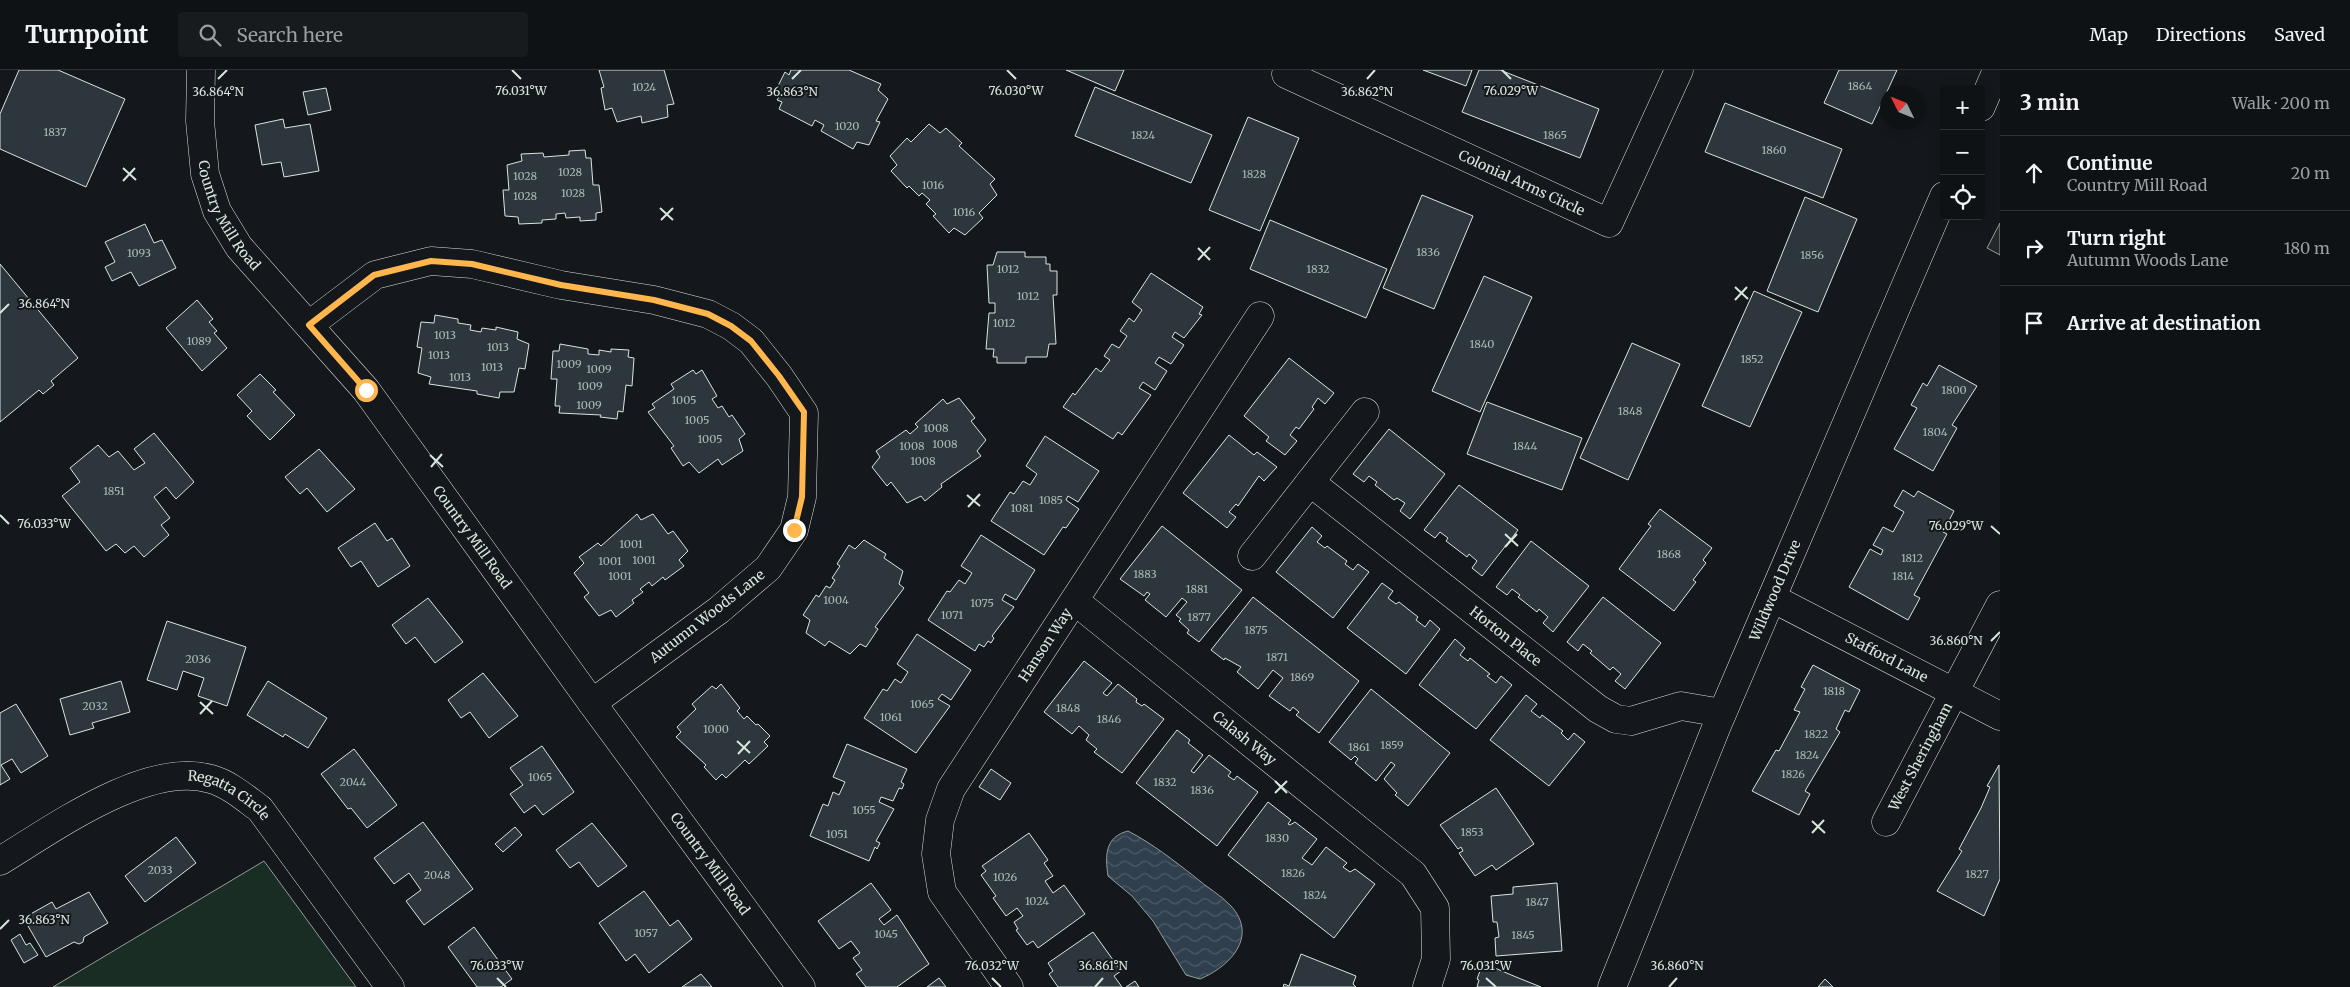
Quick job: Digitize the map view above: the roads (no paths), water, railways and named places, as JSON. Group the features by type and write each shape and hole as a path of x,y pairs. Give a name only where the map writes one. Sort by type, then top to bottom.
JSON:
{"street":[{"name":"Country Mill Road","path":"201,70 200,121 205,174 217,211 239,247 372,397 592,703 801,987"},
{"name":"Colonial Arms Circle","path":"1288,70 1286,74 1609,223 1679,70"},
{"path":"1985,98 1997,70"},
{"name":"Wildwood Drive","path":"1612,987 1722,713 1940,205"},
{"name":"Autumn Woods Lane","path":"309,325 374,275 431,261 472,264 561,285 654,300 708,314 731,326 751,341 779,376 804,412 802,497 794,530 772,563 719,610 592,703"},
{"name":"Hanson Way","path":"1009,987 942,892 936,854 940,820 951,789 1260,316"},
{"path":"1252,556 1365,412"},
{"name":"Horton Place","path":"1310,482 1598,708 1616,719 1631,721 1682,706 1722,713"},
{"name":"Stafford Lane","path":"1772,598 2000,716"},
{"name":"Calash Way","path":"1075,601 1413,874 1435,908 1436,959 1427,987"},
{"name":"West Sheringham","path":"1886,822 2000,605"},
{"name":"Regatta Circle","path":"0,861 106,797 152,781 182,776 211,779 238,792 260,809 390,987"}],"water":[{"path":"1128,831 1163,852 1218,895 1231,906 1239,918 1242,929 1241,940 1237,950 1230,959 1211,974 1200,979 1186,975 1153,921 1132,896 1108,876 1108,848 1115,838"}]}
